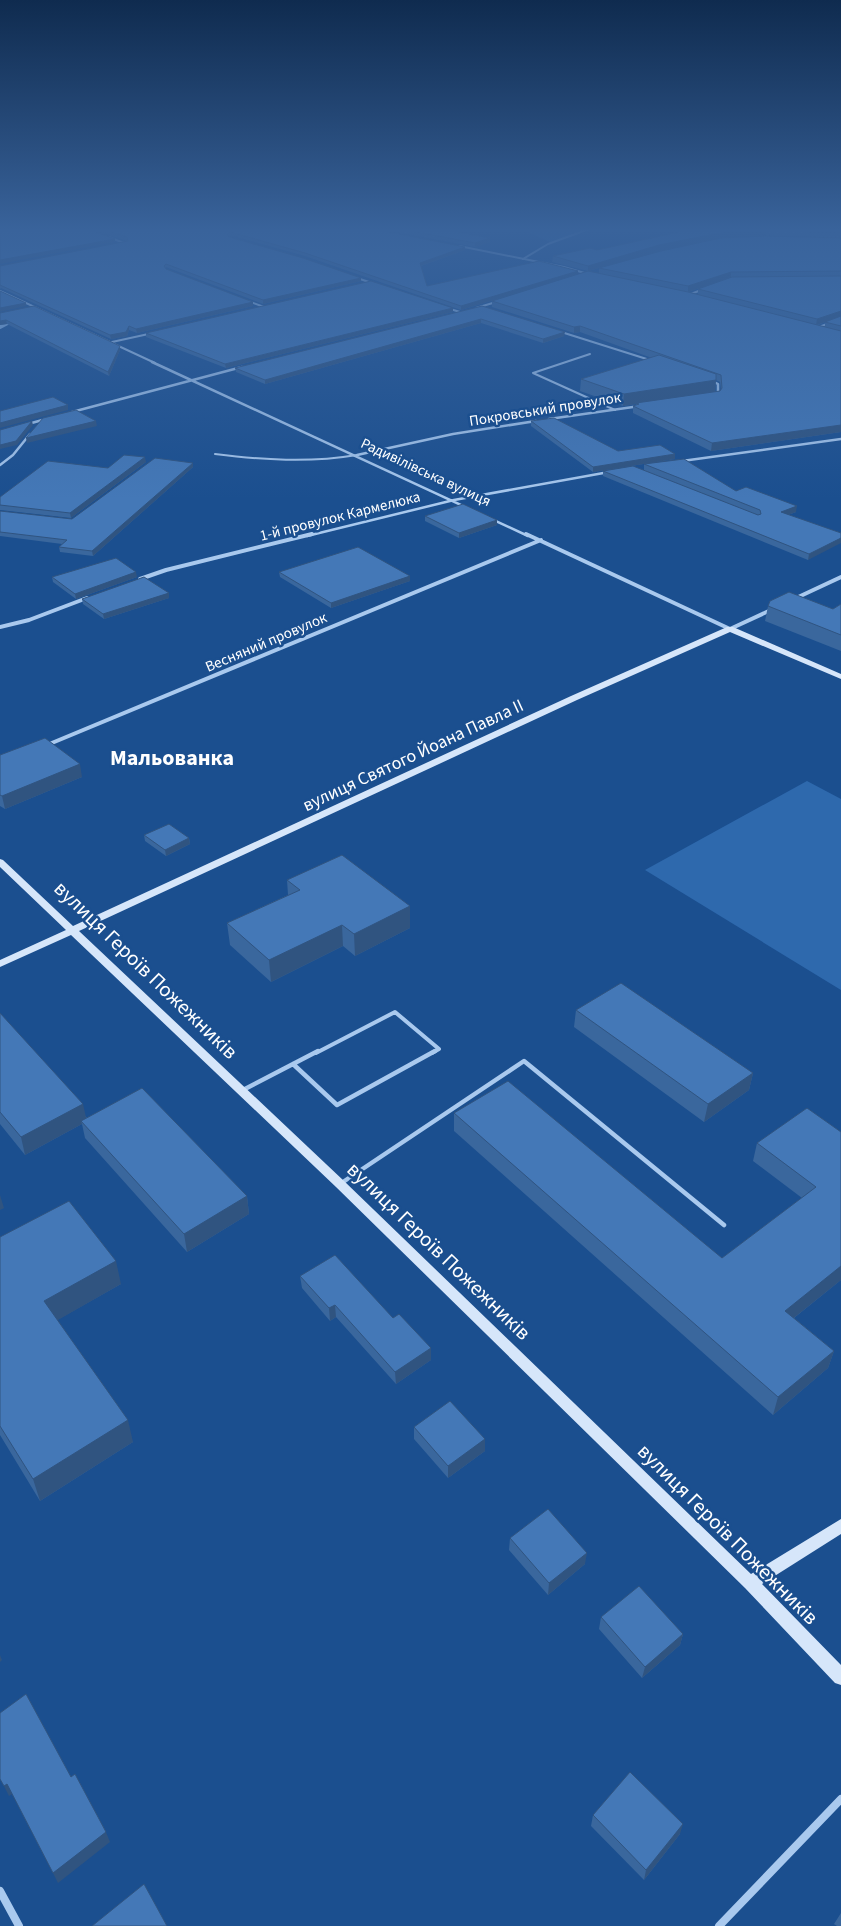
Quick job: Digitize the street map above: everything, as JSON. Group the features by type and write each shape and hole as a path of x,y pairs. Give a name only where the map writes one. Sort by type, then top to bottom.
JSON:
{"street":[{"name":"Радивілівська вулиця","path":"62,319 730,629 841,677"},
{"path":"824,330 816,328 841,320"},
{"path":"556,330 659,363"},
{"path":"112,342 160,331"},
{"path":"70,412 249,365"},
{"path":"705,378 718,384 718,395 708,396"},
{"name":"Покровський провулок","path":"547,420 643,406"},
{"path":"25,424 51,418"},
{"path":"0,465 13,455 42,420"},
{"name":"Покровський провулок","path":"357,455 453,434 538,421"},
{"path":"680,462 841,439"},
{"name":"1-й провулок Кармелюка","path":"138,580 166,570 454,500 614,472"},
{"name":"Весняний провулок","path":"46,746 541,540"},
{"path":"790,601 841,577"},
{"path":"0,627 28,620 93,596"},
{"name":"вулиця Святого Йоана Павла II","path":"0,964 574,698 782,605"},
{"name":"вулиця Героїв Пожежників","path":"0,862 74,930 340,1184 750,1583 841,1677"},
{"path":"750,1583 841,1526"},
{"path":"720,1926 841,1799"},
{"path":"0,1891 19,1926"}],"lane":[{"path":"590,354 533,373 615,410"},
{"path":"215,454 245,458 301,461 333,460 357,455"},
{"path":"241,1091 293,1064 395,1012 439,1049 337,1105 293,1064"},
{"path":"340,1184 524,1061 724,1225"}],"shaded area":[{"path":"807,781 841,799 841,990 645,870"}],"building":[{"path":"0,319 62,319 120,346 108,372 6,320 0,321"},
{"path":"75,319 180,319 136,329 129,326 126,332 110,335"},
{"path":"207,319 409,319 225,364 146,333"},
{"path":"431,319 523,319 565,332 543,339 481,319 265,380 235,368"},
{"path":"548,319 793,319 841,331 841,425 712,443 633,406 639,404 636,403 720,391 722,388 721,375 580,326 574,327"},
{"path":"841,319 841,326 825,322"},
{"path":"659,355 716,374 716,380 624,394 581,379"},
{"path":"53,397 68,405 0,423 0,411"},
{"path":"76,410 96,421 26,438 43,418"},
{"path":"554,418 618,451 660,445 675,454 593,467 531,421"},
{"path":"32,421 16,441 0,445 0,430"},
{"path":"124,455 145,457 70,513 0,505 0,497 48,461 108,468"},
{"path":"155,458 193,463 92,551 59,547 67,540 0,532 0,511 72,519"},
{"path":"684,459 736,491 746,487 797,506 781,512 841,533 841,538 809,554 603,471 633,466 758,515 761,514 760,510 644,464"},
{"path":"463,504 497,520 459,533 425,516"},
{"path":"358,547 410,576 331,603 279,572"},
{"path":"116,558 136,572 75,594 52,577"},
{"path":"144,577 169,593 103,614 82,599"},
{"path":"789,592 833,609 841,604 841,635 768,606 770,601"},
{"path":"45,738 80,764 2,796 0,795 0,755"},
{"path":"169,824 189,838 165,850 144,835"},
{"path":"342,855 410,906 354,934 342,925 269,960 227,923 300,890 287,880"},
{"path":"621,983 753,1073 708,1104 576,1010"},
{"path":"0,1013 83,1104 21,1137 0,1112"},
{"path":"508,1081 722,1258 816,1187 757,1143 807,1108 841,1132 841,1266 785,1311 834,1351 778,1397 454,1113"},
{"path":"142,1088 247,1196 184,1234 81,1121"},
{"path":"69,1201 116,1261 44,1301 128,1420 33,1479 0,1426 0,1237"},
{"path":"335,1255 393,1318 399,1314 431,1348 395,1372 335,1305 329,1308 300,1276"},
{"path":"450,1401 485,1439 448,1466 414,1427"},
{"path":"548,1509 587,1553 549,1583 510,1538"},
{"path":"639,1586 683,1634 645,1667 601,1617"},
{"path":"26,1694 71,1777 75,1774 106,1832 53,1873 7,1784 4,1786 0,1779 0,1713"},
{"path":"630,1772 683,1824 646,1870 593,1815"},
{"path":"144,1884 167,1926 92,1926"}],"waterway":[{"path":"0,327 15,319"}],"district":[{"name":"Мальованка","path":"172,757"}]}
